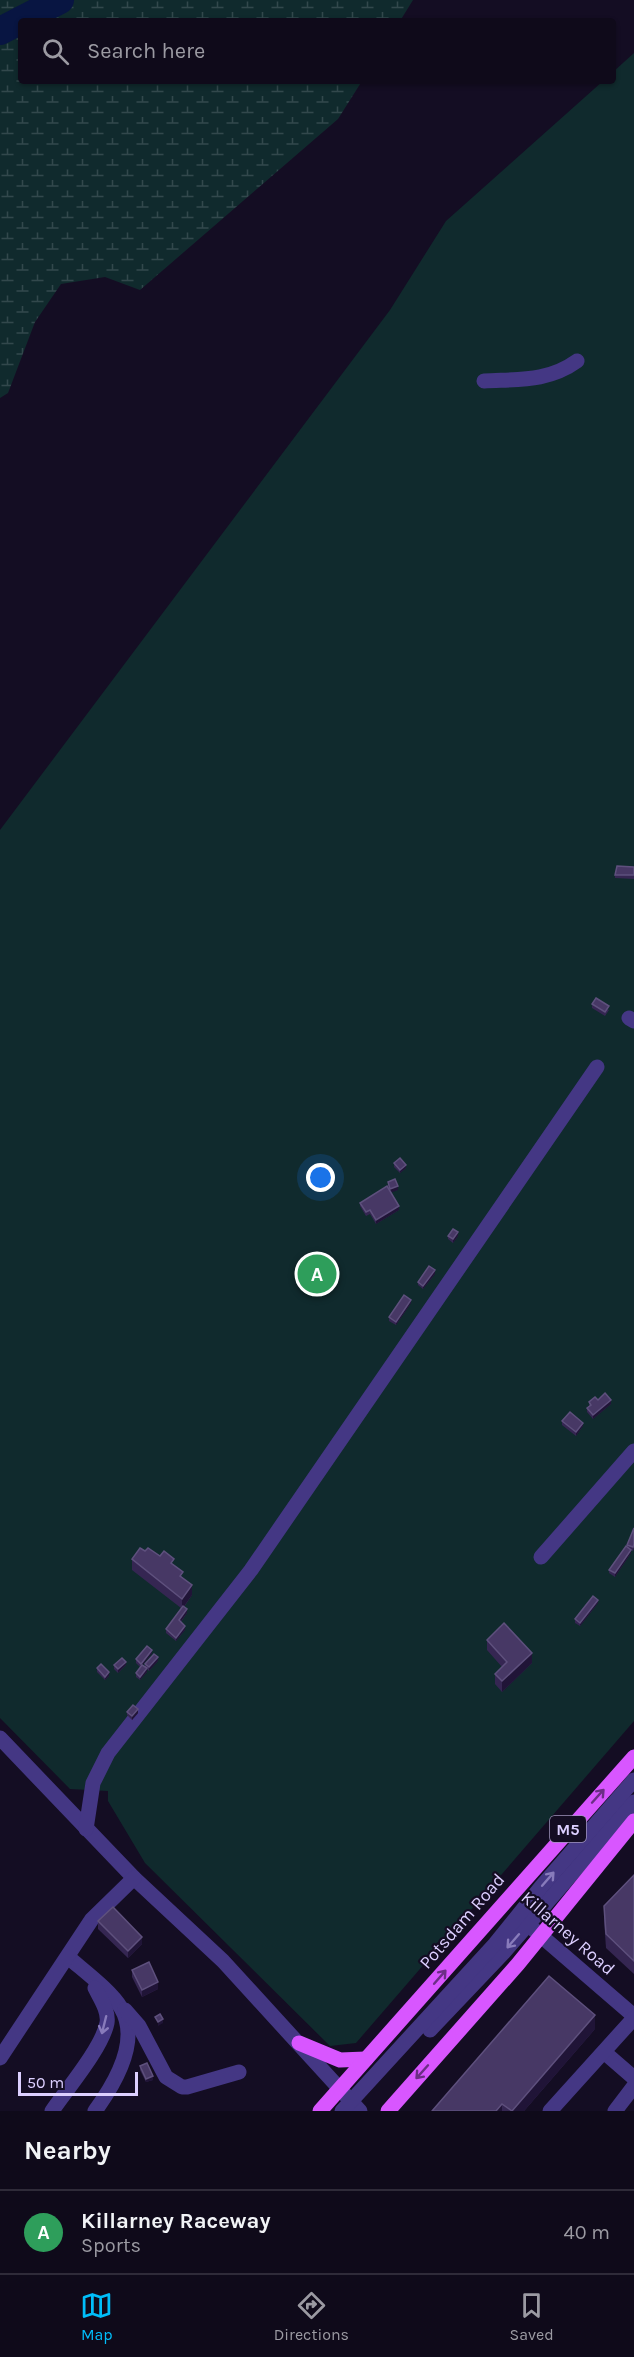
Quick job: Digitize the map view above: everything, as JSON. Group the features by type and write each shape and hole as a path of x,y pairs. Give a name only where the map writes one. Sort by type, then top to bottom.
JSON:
{"main road":[{"name":"Potsdam Road","path":"320,2111 634,1757"},
{"name":"M5","path":"388,2111 541,1935 634,1821"},
{"path":"299,2043 340,2060 366,2059"}],"street":[{"path":"484,381 548,376 562,372 577,361"},
{"path":"86,1829 93,1783 108,1753 251,1570 597,1067"},
{"path":"541,1557 634,1451"},
{"path":"0,1738 134,1878 223,1961 340,2088 353,2108 523,1920 634,1802"},
{"path":"523,1920 634,1780"},
{"path":"0,2058 92,1919 134,1878"},
{"name":"Killarney Road","path":"504,1903 634,2017"},
{"path":"68,1957 135,2021 166,2077 173,2083 188,2087 239,2072"},
{"path":"52,2111 93,2051 107,2023 103,2004 86,1972"},
{"path":"95,2111 105,2097 125,2054 127,2026 120,2006"},
{"path":"550,2111 634,2017"},
{"path":"604,2052 634,2078"},
{"path":"615,2111 634,2086"}],"green space":[{"path":"0,0 413,0 402,18 18,18 18,84 360,84 338,119 140,290 105,277 61,284 35,322 8,393 0,398"},
{"path":"634,53 634,1721 356,2043 330,2046 145,1863 108,1801 108,1791 70,1789 0,1718 0,830 390,310 446,221 600,84 616,84 616,69"}],"building":[{"path":"617,866 634,867 634,875 615,875"},
{"path":"596,998 609,1006 605,1012 592,1004"},
{"path":"400,1158 406,1165 400,1170 394,1163"},
{"path":"395,1179 398,1186 390,1189 388,1182"},
{"path":"387,1186 399,1206 376,1220 370,1210 366,1212 360,1203"},
{"path":"453,1229 458,1232 453,1239 448,1236"},
{"path":"429,1266 435,1270 423,1286 418,1282"},
{"path":"404,1295 411,1300 396,1322 389,1317"},
{"path":"605,1393 611,1400 593,1415 587,1408 591,1405 589,1402 595,1397 598,1400"},
{"path":"570,1412 583,1423 576,1432 562,1421"},
{"path":"634,1528 634,1544 633,1547 627,1545"},
{"path":"626,1546 631,1550 615,1573 609,1570"},
{"path":"140,1548 145,1551 148,1548 160,1556 164,1551 174,1559 171,1563 183,1572 180,1576 192,1585 182,1599 132,1559"},
{"path":"593,1596 598,1600 580,1623 575,1619"},
{"path":"183,1606 187,1609 179,1620 185,1626 176,1638 166,1629"},
{"path":"504,1623 532,1653 502,1681 495,1674 507,1662 487,1640"},
{"path":"147,1646 152,1650 141,1664 136,1659"},
{"path":"154,1654 158,1657 149,1667 145,1664"},
{"path":"122,1658 126,1662 118,1669 114,1665"},
{"path":"101,1664 109,1672 105,1677 97,1668"},
{"path":"142,1665 147,1668 140,1677 136,1673"},
{"path":"133,1705 138,1709 132,1716 127,1712"},
{"path":"634,1875 634,1961 606,1934 604,1906"},
{"path":"113,1907 142,1937 128,1951 98,1921"},
{"path":"149,1962 158,1982 142,1990 132,1970"},
{"path":"549,1976 595,2015 512,2111 502,2104 496,2111 432,2111"},
{"path":"160,2014 163,2019 158,2022 155,2017"},
{"path":"147,2063 153,2076 146,2079 140,2066"}],"waterway":[{"path":"25,18 60,0"},
{"path":"0,31 18,22"}],"place":[{"name":"Killarney Raceway","path":"317,1274"}]}
